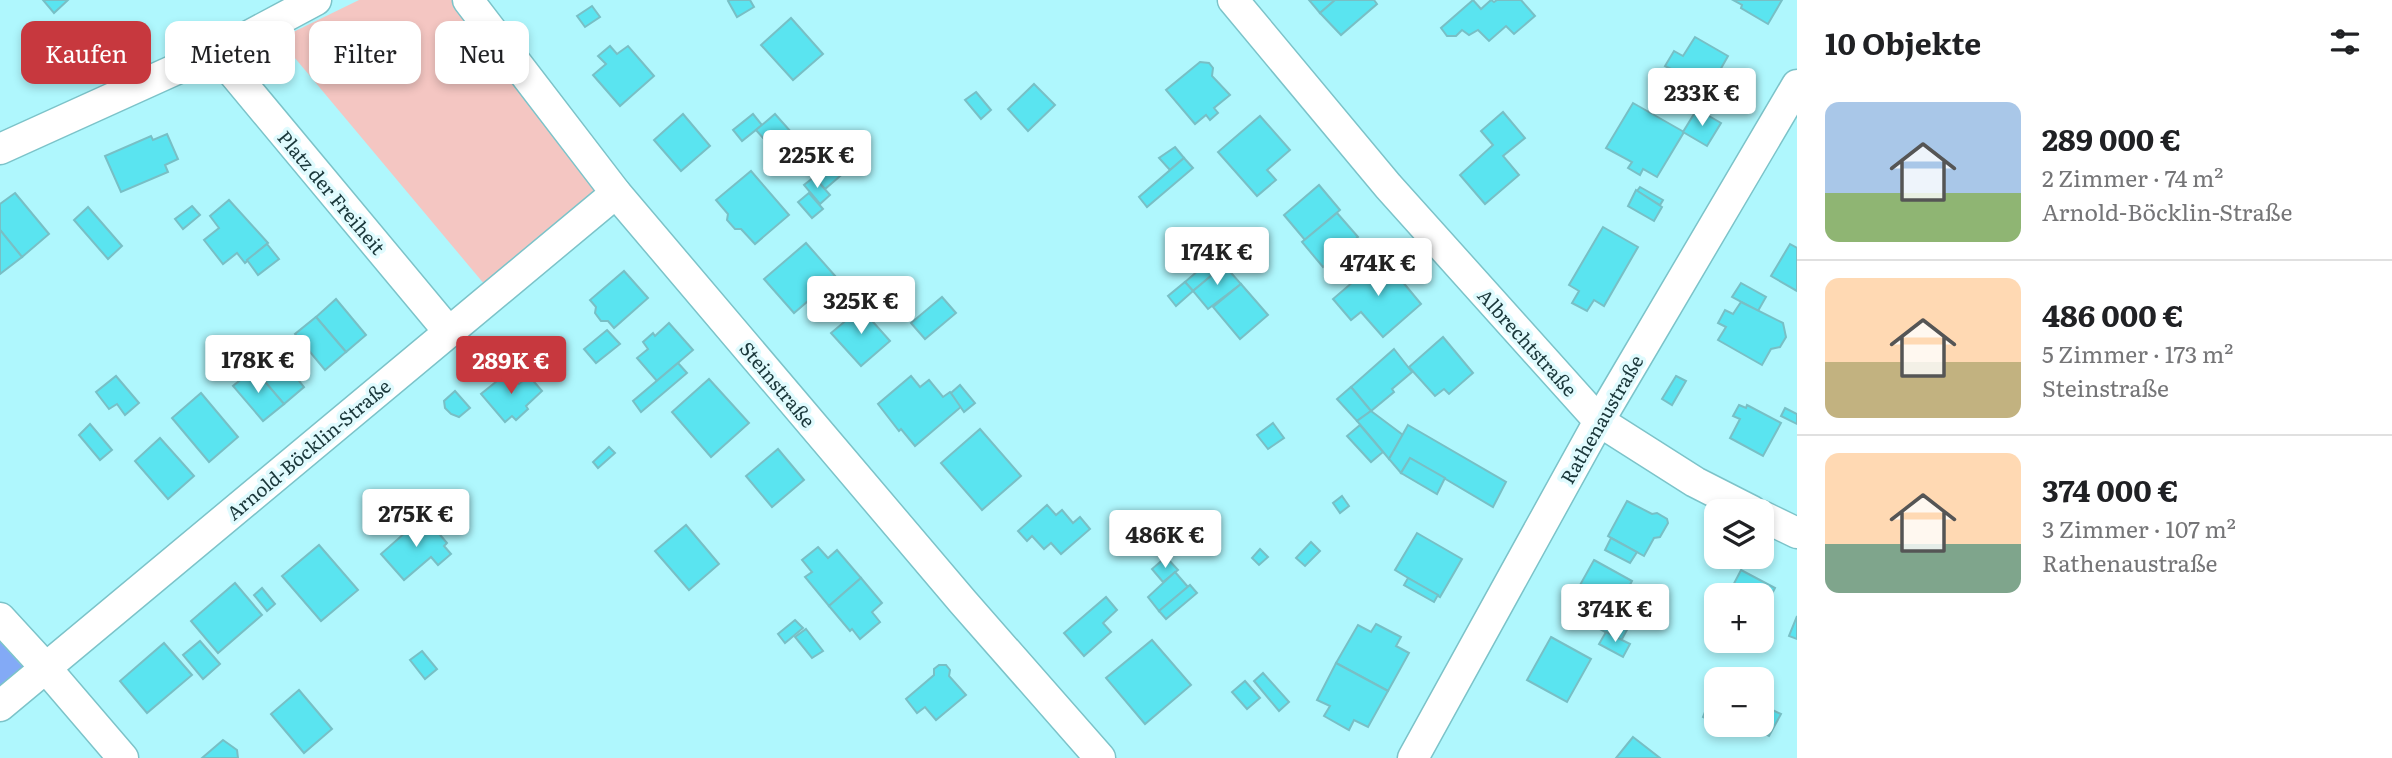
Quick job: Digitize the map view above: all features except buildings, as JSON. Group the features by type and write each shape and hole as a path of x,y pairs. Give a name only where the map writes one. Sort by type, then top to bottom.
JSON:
{"street":[{"path":"255,21 269,0"},
{"name":"Steinstraße","path":"468,0 616,192 963,602 1100,758"},
{"name":"Albrechtstraße","path":"1233,0 1388,186 1599,421 1695,482 1728,499"},
{"path":"276,21 312,1"},
{"path":"0,149 165,74"},
{"name":"Platz der Freiheit","path":"242,84 449,332"},
{"name":"Rathenaustraße","path":"1413,758 1599,421 1797,85"},
{"name":"Arnold-Böcklin-Straße","path":"0,706 616,192"},
{"path":"1774,522 1797,533"},
{"path":"0,618 46,667 122,758"}],"shaded area":[{"path":"359,0 452,0 468,21 435,21 435,84 518,84 601,190 485,285 317,84 421,84 421,21 316,21"},
{"path":"309,24 309,75 295,58 295,31"}],"water":[{"path":"0,642 33,678 0,706"}]}
